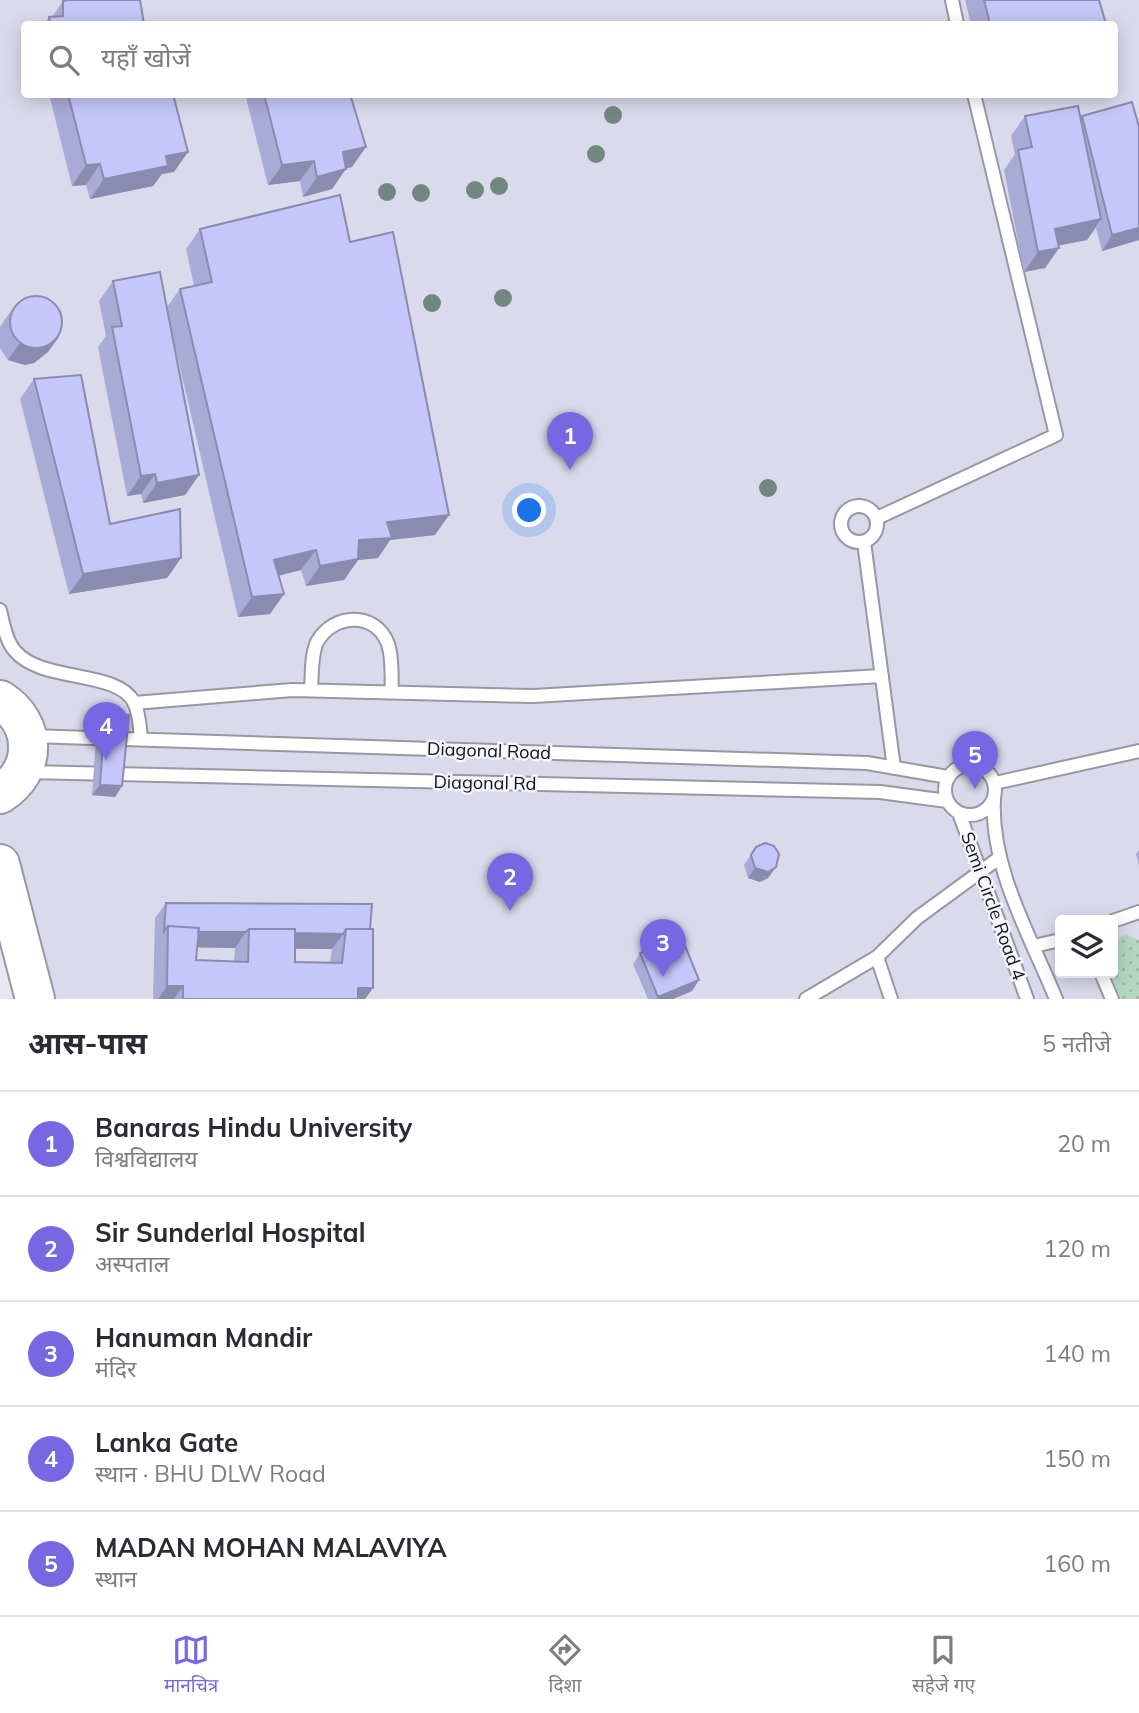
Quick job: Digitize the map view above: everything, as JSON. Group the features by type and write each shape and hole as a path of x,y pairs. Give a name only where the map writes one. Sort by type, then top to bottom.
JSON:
{"main road":[{"path":"0,700 14,709 17,767"},
{"path":"0,863 35,999"},
{"path":"0,945 14,999"}],"lane":[{"path":"951,0 956,21"},
{"path":"877,518 1056,435 975,98"},
{"path":"858,506 870,509 877,518 874,535 864,542 852,541 842,533 843,515 858,506"},
{"path":"864,542 894,768"},
{"path":"0,610 7,637 15,652 38,668 108,684 126,692 134,703 141,739"},
{"path":"311,690 315,645 325,630 344,620 368,620 380,628 388,645 392,692"},
{"path":"134,703 311,690 533,696 882,676"},
{"name":"Diagonal Road","path":"17,767 141,739 867,764 948,777"},
{"path":"995,783 1139,751"},
{"path":"969,764 985,769 995,783 994,799 979,813 959,813 947,801 945,784 948,777 954,770 969,764"},
{"name":"Diagonal Rd","path":"17,767 842,791 947,801"},
{"name":"Semi Circle Road 4","path":"994,799 992,823 999,858 1056,999"},
{"name":"Semi Circle Road 4","path":"959,813 978,873 1027,999"},
{"path":"806,999 877,957 917,918 999,858"},
{"path":"1118,919 1139,912"},
{"path":"1034,946 1055,941"},
{"path":"877,957 891,999"},
{"path":"1103,978 1112,999"}],"shaded area":[{"path":"0,0 1139,0 1139,999 54,999 26,899 0,846"}],"green space":[{"path":"1126,935 1139,940 1139,999 1121,999 1112,978 1118,978 1118,937"}],"building":[{"path":"140,0 144,21 50,21 49,17 63,16 63,1"},
{"path":"984,0 1099,0 1105,21 989,21"},
{"path":"69,98 174,98 188,152 166,156 168,166 104,179 100,164 86,165"},
{"path":"265,98 351,98 366,147 343,152 346,169 317,177 314,161 282,165"},
{"path":"1132,102 1139,127 1139,228 1112,235 1082,116"},
{"path":"1078,106 1101,219 1055,229 1059,248 1038,252 1018,150 1032,147 1025,116"},
{"path":"340,195 350,242 393,232 449,515 387,522 392,538 359,540 358,559 320,566 316,550 274,560 284,594 252,597 180,289 212,282 200,229"},
{"path":"160,272 199,475 157,483 155,474 141,476 112,327 122,326 113,281"},
{"path":"36,296 55,303 62,322 55,341 36,348 17,341 10,322 17,303"},
{"path":"81,375 110,524 180,509 181,558 83,574 34,379"},
{"path":"105,714 129,715 122,786 100,785"},
{"path":"765,843 774,846 779,854 776,867 768,872 755,868 751,855 756,847"},
{"path":"166,903 372,904 370,929 346,929 343,934 295,933 295,929 198,932 199,928 168,926 164,931"},
{"path":"168,926 199,928 196,960 248,962 249,929 295,929 295,962 342,963 346,929 373,929 373,988 358,988 358,999 183,999 183,986 167,986"},
{"path":"681,936 699,980 658,997 640,953"}],"place":[{"name":"Banaras Hindu University","path":"570,470"},
{"name":"Lanka Gate","path":"106,760"},
{"name":"MADAN MOHAN MALAVIYA","path":"975,789"},
{"name":"Sir Sunderlal Hospital","path":"510,911"},
{"name":"Hanuman Mandir","path":"663,977"}]}
